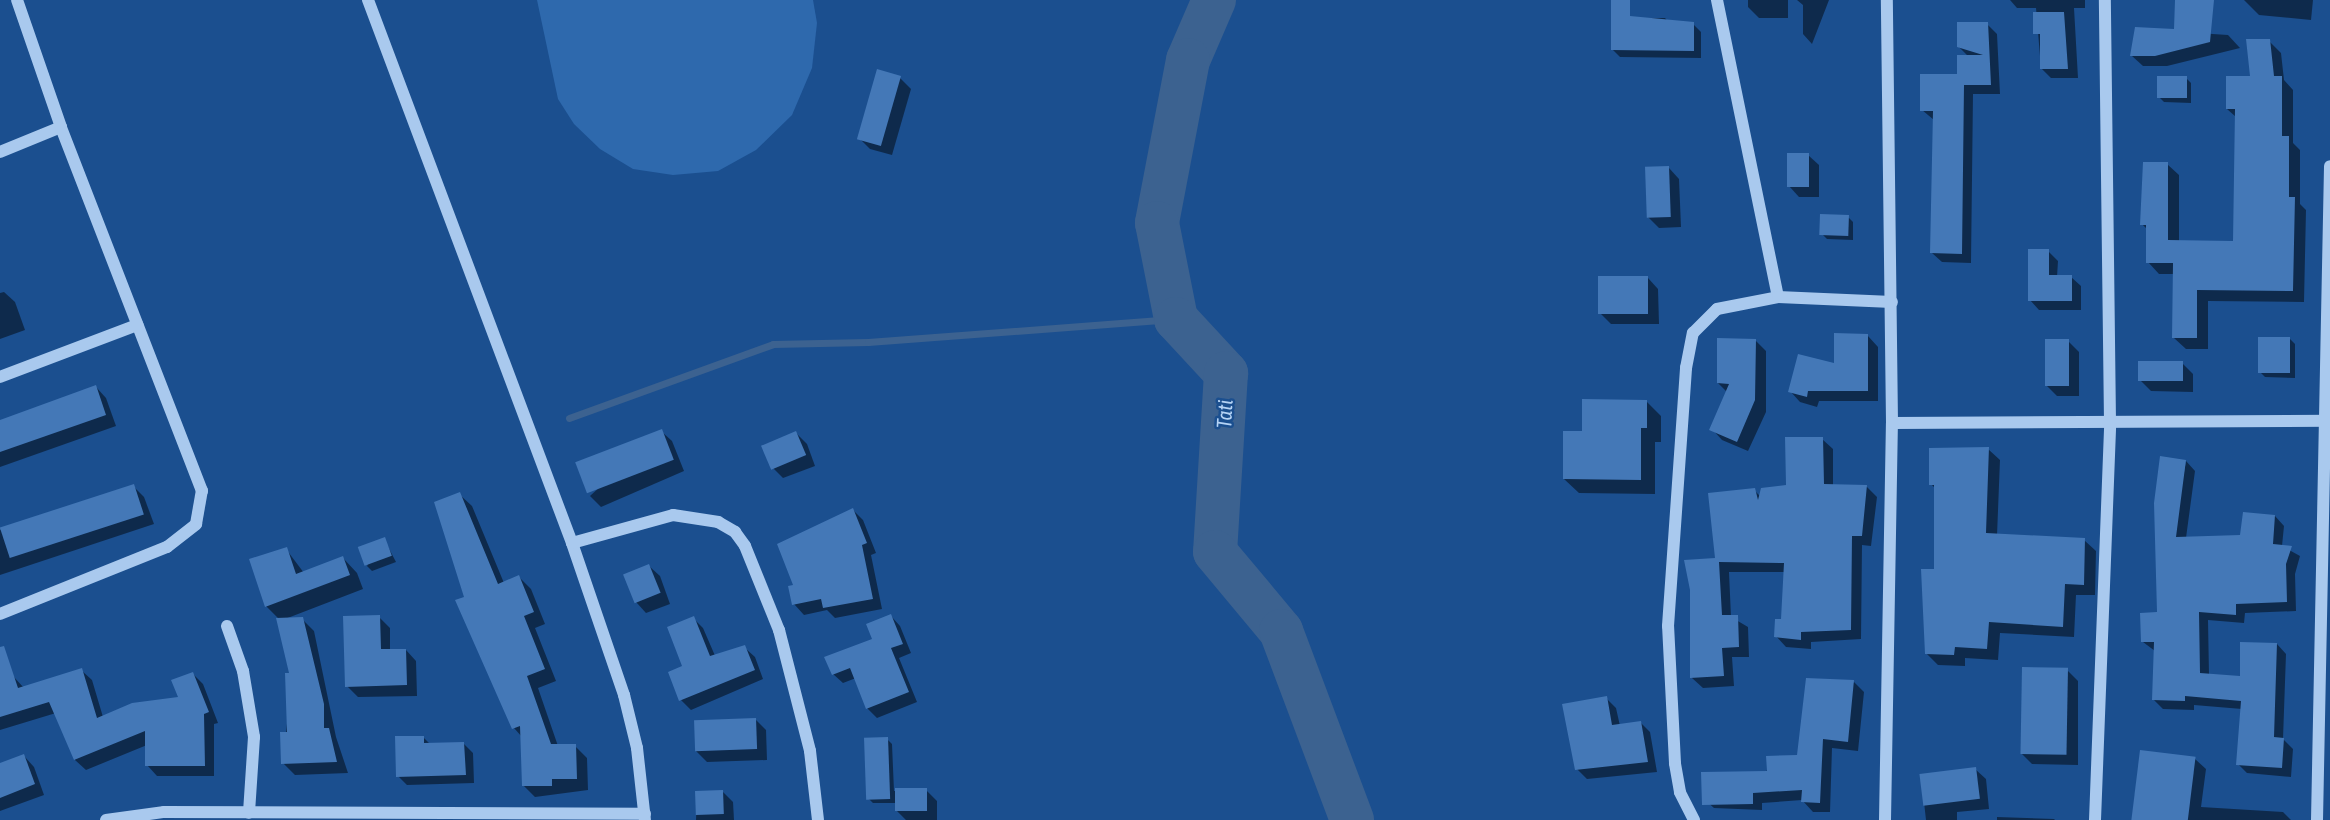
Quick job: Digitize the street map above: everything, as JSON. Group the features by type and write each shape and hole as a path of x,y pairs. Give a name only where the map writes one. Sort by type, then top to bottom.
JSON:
{"street":[{"path":"0,614 167,547 196,524 202,491 61,127 17,0"},
{"path":"106,820 164,812 645,817 637,747 624,695 572,543 368,0"},
{"path":"1717,0 1778,297"},
{"path":"1885,820 1892,423 1887,0"},
{"path":"2095,820 2110,422 2105,0"},
{"path":"0,152 61,127"},
{"path":"2317,820 2328,421 2330,166"},
{"path":"1694,820 1680,792 1675,763 1668,626 1688,349 1693,333 1717,309 1778,297 1892,302"},
{"path":"0,377 137,325"},
{"path":"1892,423 2328,421"},
{"path":"572,543 673,515 718,522 734,532 779,630 810,751 818,820"},
{"path":"227,626 243,671 254,737 249,813"}],"shaded area":[{"path":"537,0 813,0 817,23 812,68 792,115 756,150 718,171 673,175 633,169 600,149 574,124 558,99"}],"building":[{"path":"1611,0 1630,0 1630,16 1694,22 1694,51 1611,50"},
{"path":"2175,0 2214,0 2210,42 2155,56 2130,56 2135,27 2174,29"},
{"path":"2033,12 2064,12 2068,69 2040,69 2040,34 2033,34"},
{"path":"1957,22 1988,22 1991,85 1964,85 1962,254 1930,253 1933,111 1920,111 1920,74 1957,74 1957,55 1983,55 1957,47"},
{"path":"2246,39 2270,39 2274,76 2282,76 2282,136 2289,136 2289,197 2295,197 2293,291 2197,290 2197,338 2172,338 2173,263 2146,263 2146,225 2140,225 2143,162 2168,162 2168,240 2233,241 2235,109 2226,109 2226,76 2250,76"},
{"path":"877,69 901,76 881,146 857,139"},
{"path":"2157,76 2187,76 2187,98 2157,98"},
{"path":"1787,153 1809,153 1809,187 1787,187"},
{"path":"1669,166 1671,217 1647,218 1645,167"},
{"path":"1820,214 1849,215 1848,236 1819,235"},
{"path":"2028,249 2049,249 2049,275 2072,275 2072,301 2028,301"},
{"path":"1598,276 1648,276 1648,314 1598,314"},
{"path":"1834,333 1868,334 1868,391 1808,391 1807,397 1788,392 1798,354 1834,363"},
{"path":"2258,337 2290,337 2290,373 2258,373"},
{"path":"1717,338 1756,339 1755,400 1737,442 1709,430 1729,384 1717,383"},
{"path":"2045,339 2069,339 2069,386 2045,386"},
{"path":"2138,361 2183,361 2183,381 2138,381"},
{"path":"96,385 106,415 0,452 0,420"},
{"path":"1582,399 1647,400 1647,428 1641,428 1641,480 1563,479 1563,431 1582,431"},
{"path":"662,429 674,460 587,493 575,462"},
{"path":"796,431 806,455 771,470 761,446"},
{"path":"1785,437 1823,437 1824,484 1867,485 1862,536 1852,536 1851,630 1801,632 1801,640 1774,637 1775,619 1781,619 1784,563 1719,562 1722,615 1738,615 1739,647 1722,648 1724,676 1690,678 1690,590 1684,560 1715,558 1708,493 1755,488 1758,500 1761,488 1786,485"},
{"path":"1989,447 1986,533 2085,538 2084,585 2065,584 2063,627 1989,622 1987,649 1955,647 1954,655 1925,654 1921,569 1934,569 1934,485 1929,485 1929,448"},
{"path":"2160,456 2186,460 2176,537 2240,535 2243,512 2275,515 2273,544 2292,546 2286,564 2287,602 2236,604 2236,615 2199,612 2200,673 2240,676 2240,642 2277,643 2274,737 2284,738 2282,768 2236,765 2241,701 2185,696 2185,701 2152,700 2154,642 2141,642 2140,613 2157,612 2154,503"},
{"path":"134,484 144,514 10,558 0,528"},
{"path":"460,492 498,584 519,575 534,612 524,616 545,669 527,676 551,744 576,744 577,779 552,779 552,786 522,786 520,726 512,729 455,600 464,597 434,502"},
{"path":"853,508 867,543 862,545 873,599 823,608 821,599 792,605 788,586 793,585 777,544"},
{"path":"385,537 392,556 365,566 358,547"},
{"path":"287,547 296,574 343,556 350,575 265,607 249,559"},
{"path":"649,564 661,593 635,603 623,574"},
{"path":"891,614 903,644 891,648 909,692 866,709 850,668 832,675 824,657 872,639 866,624"},
{"path":"380,615 381,649 406,649 407,685 345,687 343,616"},
{"path":"694,616 710,656 745,645 755,670 679,701 668,672 682,666 667,627"},
{"path":"303,617 324,704 324,728 329,728 337,762 281,764 280,732 287,732 285,673 289,673 276,618"},
{"path":"4,646 18,688 82,668 97,718 132,703 178,697 171,680 193,672 209,712 204,714 205,766 145,766 145,731 74,760 49,702 0,717 0,647"},
{"path":"2022,667 2068,668 2066,755 2020,754"},
{"path":"1806,678 1854,680 1848,742 1823,739 1820,803 1801,802 1802,790 1753,793 1753,804 1702,805 1701,772 1767,771 1766,756 1797,755"},
{"path":"1607,696 1612,725 1641,721 1648,762 1575,770 1562,704"},
{"path":"756,718 757,749 695,751 694,720"},
{"path":"395,736 424,736 424,743 464,742 466,775 396,777"},
{"path":"888,737 890,799 866,800 864,738"},
{"path":"2140,750 2196,757 2188,820 2131,820"},
{"path":"24,754 35,784 0,798 0,763"},
{"path":"1976,767 1980,799 1923,806 1919,774"},
{"path":"895,788 927,788 927,811 895,811"},
{"path":"723,790 724,814 696,815 695,791"}],"waterway":[{"name":"Tati","path":"1214,0 1188,60 1157,223 1176,319 1226,373 1215,552 1281,631 1352,820"},
{"path":"569,418 773,344 868,342 1176,319"}]}
